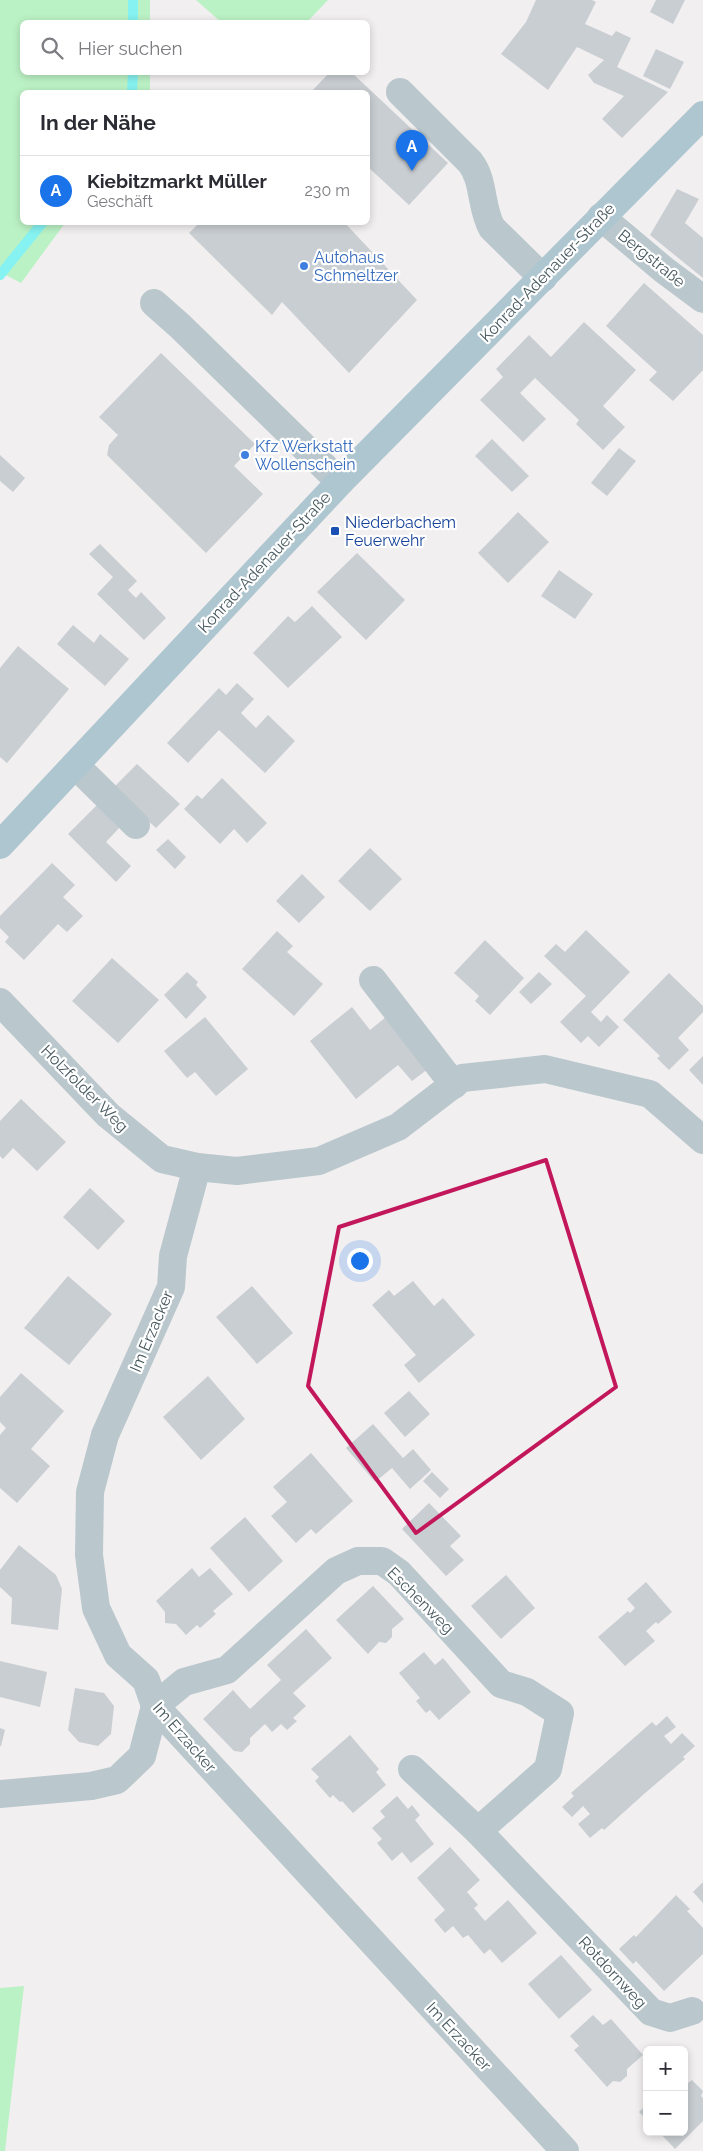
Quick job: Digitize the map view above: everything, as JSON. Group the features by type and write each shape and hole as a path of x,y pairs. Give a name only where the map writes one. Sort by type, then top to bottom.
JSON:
{"main road":[{"name":"Konrad-Adenauer-Straße","path":"0,845 340,482 703,115"}],"street":[{"path":"400,92 474,166 480,180 487,220 492,228 543,278"},
{"name":"Bergstraße","path":"601,217 664,270 703,298"},
{"path":"154,303 340,482"},
{"path":"75,765 136,825"},
{"path":"373,980 454,1085"},
{"name":"Holzfolder Weg","path":"0,1002 108,1115 162,1159 197,1167 238,1171 319,1161 398,1127 462,1078 545,1069 650,1094 703,1140"},
{"name":"Im Erzacker","path":"197,1167 173,1256 171,1287 105,1435 90,1492 89,1555 96,1608 118,1655 146,1680 155,1706 565,2151"},
{"name":"Eschenweg","path":"155,1706 184,1682 227,1670 336,1571 358,1562 382,1562 399,1573 501,1684 526,1692 560,1713 548,1769 478,1831"},
{"path":"0,1794 91,1786 116,1780 142,1756 155,1706"},
{"path":"412,1769 478,1831"},
{"name":"Rotdornweg","path":"478,1831 650,2012 670,2018 699,2011"}],"highlighted area":[{"path":"546,1160 616,1387 416,1533 308,1386 339,1227"}],"green space":[{"path":"0,0 150,0 150,20 20,20 20,75 150,75 150,90 20,90 20,225 64,225 21,283 0,272"},
{"path":"196,0 328,0 309,20 219,20"},
{"path":"24,1986 5,2151 0,2151 0,1988"}],"building":[{"path":"536,0 592,0 596,2 585,24 612,36 616,31 631,38 617,67 668,92 622,138 602,119 624,96 594,83 588,75 604,60 577,47 548,90 501,54 526,22"},
{"path":"656,0 685,0 673,24 650,12"},
{"path":"656,49 684,62 670,89 643,76"},
{"path":"327,75 354,75 448,163 409,205 370,169 370,90 313,90"},
{"path":"677,189 699,199 685,223 703,238 703,278 650,235"},
{"name":"Autohaus Schmeltzer","path":"197,225 347,225 417,300 349,373 282,302 272,315 189,233"},
{"path":"644,283 703,335 703,370 673,401 649,380 657,372 606,326"},
{"path":"584,322 636,370 603,406 625,427 603,450 576,424 579,420 535,378 520,393 546,419 523,442 480,400 503,377 496,369 529,335 551,357"},
{"path":"161,353 255,444 234,466 263,494 206,553 107,455 109,445 118,435 99,417"},
{"path":"492,439 529,476 512,492 475,456"},
{"path":"619,448 636,461 607,496 591,483"},
{"path":"0,455 25,478 13,492 0,481"},
{"path":"518,512 549,542 508,583 478,553"},
{"path":"100,544 137,581 128,590 136,598 141,592 166,618 144,640 97,594 113,577 89,554"},
{"path":"357,553 405,600 366,640 317,592"},
{"path":"559,570 593,594 575,619 541,596"},
{"path":"312,606 342,637 288,688 253,653 288,616 295,622"},
{"path":"73,625 94,643 100,634 129,659 105,686 57,644"},
{"path":"18,646 69,689 7,763 0,757 0,668"},
{"path":"237,683 254,699 241,713 256,728 268,715 295,741 265,773 219,730 188,763 167,743 219,688 226,695"},
{"path":"137,764 180,804 156,828 113,788"},
{"path":"222,778 267,823 247,843 234,829 220,844 184,809 197,795 202,799"},
{"path":"97,805 120,827 106,842 131,866 116,882 68,834"},
{"path":"168,839 186,857 175,869 156,850"},
{"path":"370,848 402,879 370,911 338,881"},
{"path":"52,863 75,885 63,897 83,916 67,932 58,924 24,960 5,942 9,937 0,928 0,916"},
{"path":"302,874 325,897 299,923 276,901"},
{"path":"586,930 630,972 591,1012 601,1022 607,1015 619,1027 599,1047 588,1036 581,1043 560,1022 586,996 544,956 556,944 565,952"},
{"path":"277,931 293,946 287,952 323,984 294,1016 242,969"},
{"path":"485,940 524,978 490,1015 475,1001 479,996 454,973"},
{"path":"112,958 159,1000 118,1043 72,1001"},
{"path":"187,972 198,982 196,985 207,997 186,1019 164,995"},
{"path":"539,972 552,984 531,1004 519,992"},
{"path":"669,973 703,1006 703,1012 678,1038 689,1050 669,1070 657,1058 660,1056 623,1020"},
{"path":"352,1007 370,1030 386,1017 428,1069 412,1081 398,1065 356,1099 310,1041"},
{"path":"205,1017 248,1069 216,1096 195,1072 187,1078 164,1051"},
{"path":"703,1056 703,1085 689,1070"},
{"path":"21,1099 66,1142 37,1171 13,1148 3,1159 0,1156 0,1121"},
{"path":"90,1188 125,1221 98,1250 63,1217"},
{"path":"68,1276 112,1314 69,1365 24,1328"},
{"path":"413,1281 434,1306 443,1298 475,1335 419,1383 404,1365 416,1355 372,1305 389,1290 394,1296"},
{"path":"252,1286 293,1333 257,1364 216,1317"},
{"path":"21,1373 64,1411 31,1449 50,1466 17,1503 0,1488 0,1435 6,1428 0,1422 0,1397"},
{"path":"208,1376 245,1419 201,1460 163,1417"},
{"path":"409,1391 430,1414 405,1437 384,1413"},
{"path":"373,1424 403,1458 413,1449 431,1470 410,1489 392,1468 375,1482 346,1448"},
{"path":"311,1453 353,1501 316,1534 311,1529 296,1543 271,1516 287,1502 273,1487"},
{"path":"432,1472 449,1489 440,1498 423,1481"},
{"path":"429,1503 461,1536 450,1546 464,1560 446,1576 402,1529"},
{"path":"245,1517 283,1561 249,1592 210,1548"},
{"path":"19,1545 56,1575 62,1589 58,1630 11,1624 12,1598 0,1587 0,1570"},
{"path":"192,1568 199,1577 210,1568 233,1594 213,1611 216,1614 200,1628 197,1625 186,1635 176,1624 165,1623 165,1612 156,1601"},
{"path":"506,1575 535,1608 501,1639 471,1606"},
{"path":"646,1582 672,1612 646,1631 655,1641 625,1666 598,1637 628,1611 630,1613 635,1608 627,1599"},
{"path":"373,1586 404,1619 392,1629 392,1637 386,1643 379,1642 368,1654 336,1620"},
{"path":"306,1629 332,1658 293,1693 306,1706 293,1718 297,1721 287,1730 281,1724 272,1732 265,1724 250,1738 250,1744 242,1752 234,1751 203,1719 233,1690 250,1709 281,1680 267,1665"},
{"path":"424,1652 435,1665 443,1658 471,1692 439,1720 430,1710 426,1713 416,1701 420,1698 399,1673"},
{"path":"0,1661 47,1672 40,1707 0,1697"},
{"path":"75,1688 104,1693 114,1706 111,1734 98,1746 79,1742 68,1730"},
{"path":"667,1716 676,1727 664,1736 671,1744 682,1733 695,1746 683,1757 685,1759 604,1830 602,1828 590,1838 578,1824 590,1814 583,1806 572,1817 562,1807 574,1796 571,1793 652,1722 656,1726"},
{"path":"0,1728 5,1730 1,1746 0,1746"},
{"path":"350,1735 379,1769 376,1772 386,1785 353,1813 342,1801 340,1802 333,1795 330,1798 315,1781 319,1777 311,1769"},
{"path":"397,1796 408,1809 412,1805 420,1815 415,1820 434,1844 411,1863 402,1852 392,1861 377,1843 382,1839 372,1828 385,1817 380,1811"},
{"path":"450,1847 480,1880 467,1892 478,1905 474,1908 485,1921 508,1900 537,1933 502,1963 490,1949 484,1954 468,1935 463,1938 453,1926 445,1933 434,1920 445,1910 417,1878"},
{"path":"703,1882 703,1903 693,1892"},
{"path":"676,1895 690,1909 687,1911 703,1928 703,1954 664,1991 636,1961 633,1964 619,1949 634,1935 636,1937"},
{"path":"561,1955 592,1990 559,2019 528,1984"},
{"path":"593,2015 603,2025 611,2019 643,2055 627,2069 627,2076 620,2082 613,2081 607,2087 574,2050 579,2046 570,2036"},
{"path":"692,2080 703,2091 701,2096 703,2098 703,2121 688,2136 688,2083"},
{"path":"643,2108 643,2116 639,2112"},
{"path":"663,2136 688,2136 675,2149"}],"waterway":[{"path":"133,0 133,20"},
{"path":"132,90 133,75"},
{"path":"0,275 41,225"}],"place":[{"name":"Kiebitzmarkt Müller","path":"412,171"},
{"name":"Autohaus Schmeltzer","path":"304,266"},
{"name":"Kfz Werkstatt Wollenschein","path":"245,455"},
{"name":"Niederbachem Feuerwehr","path":"335,531"}]}
